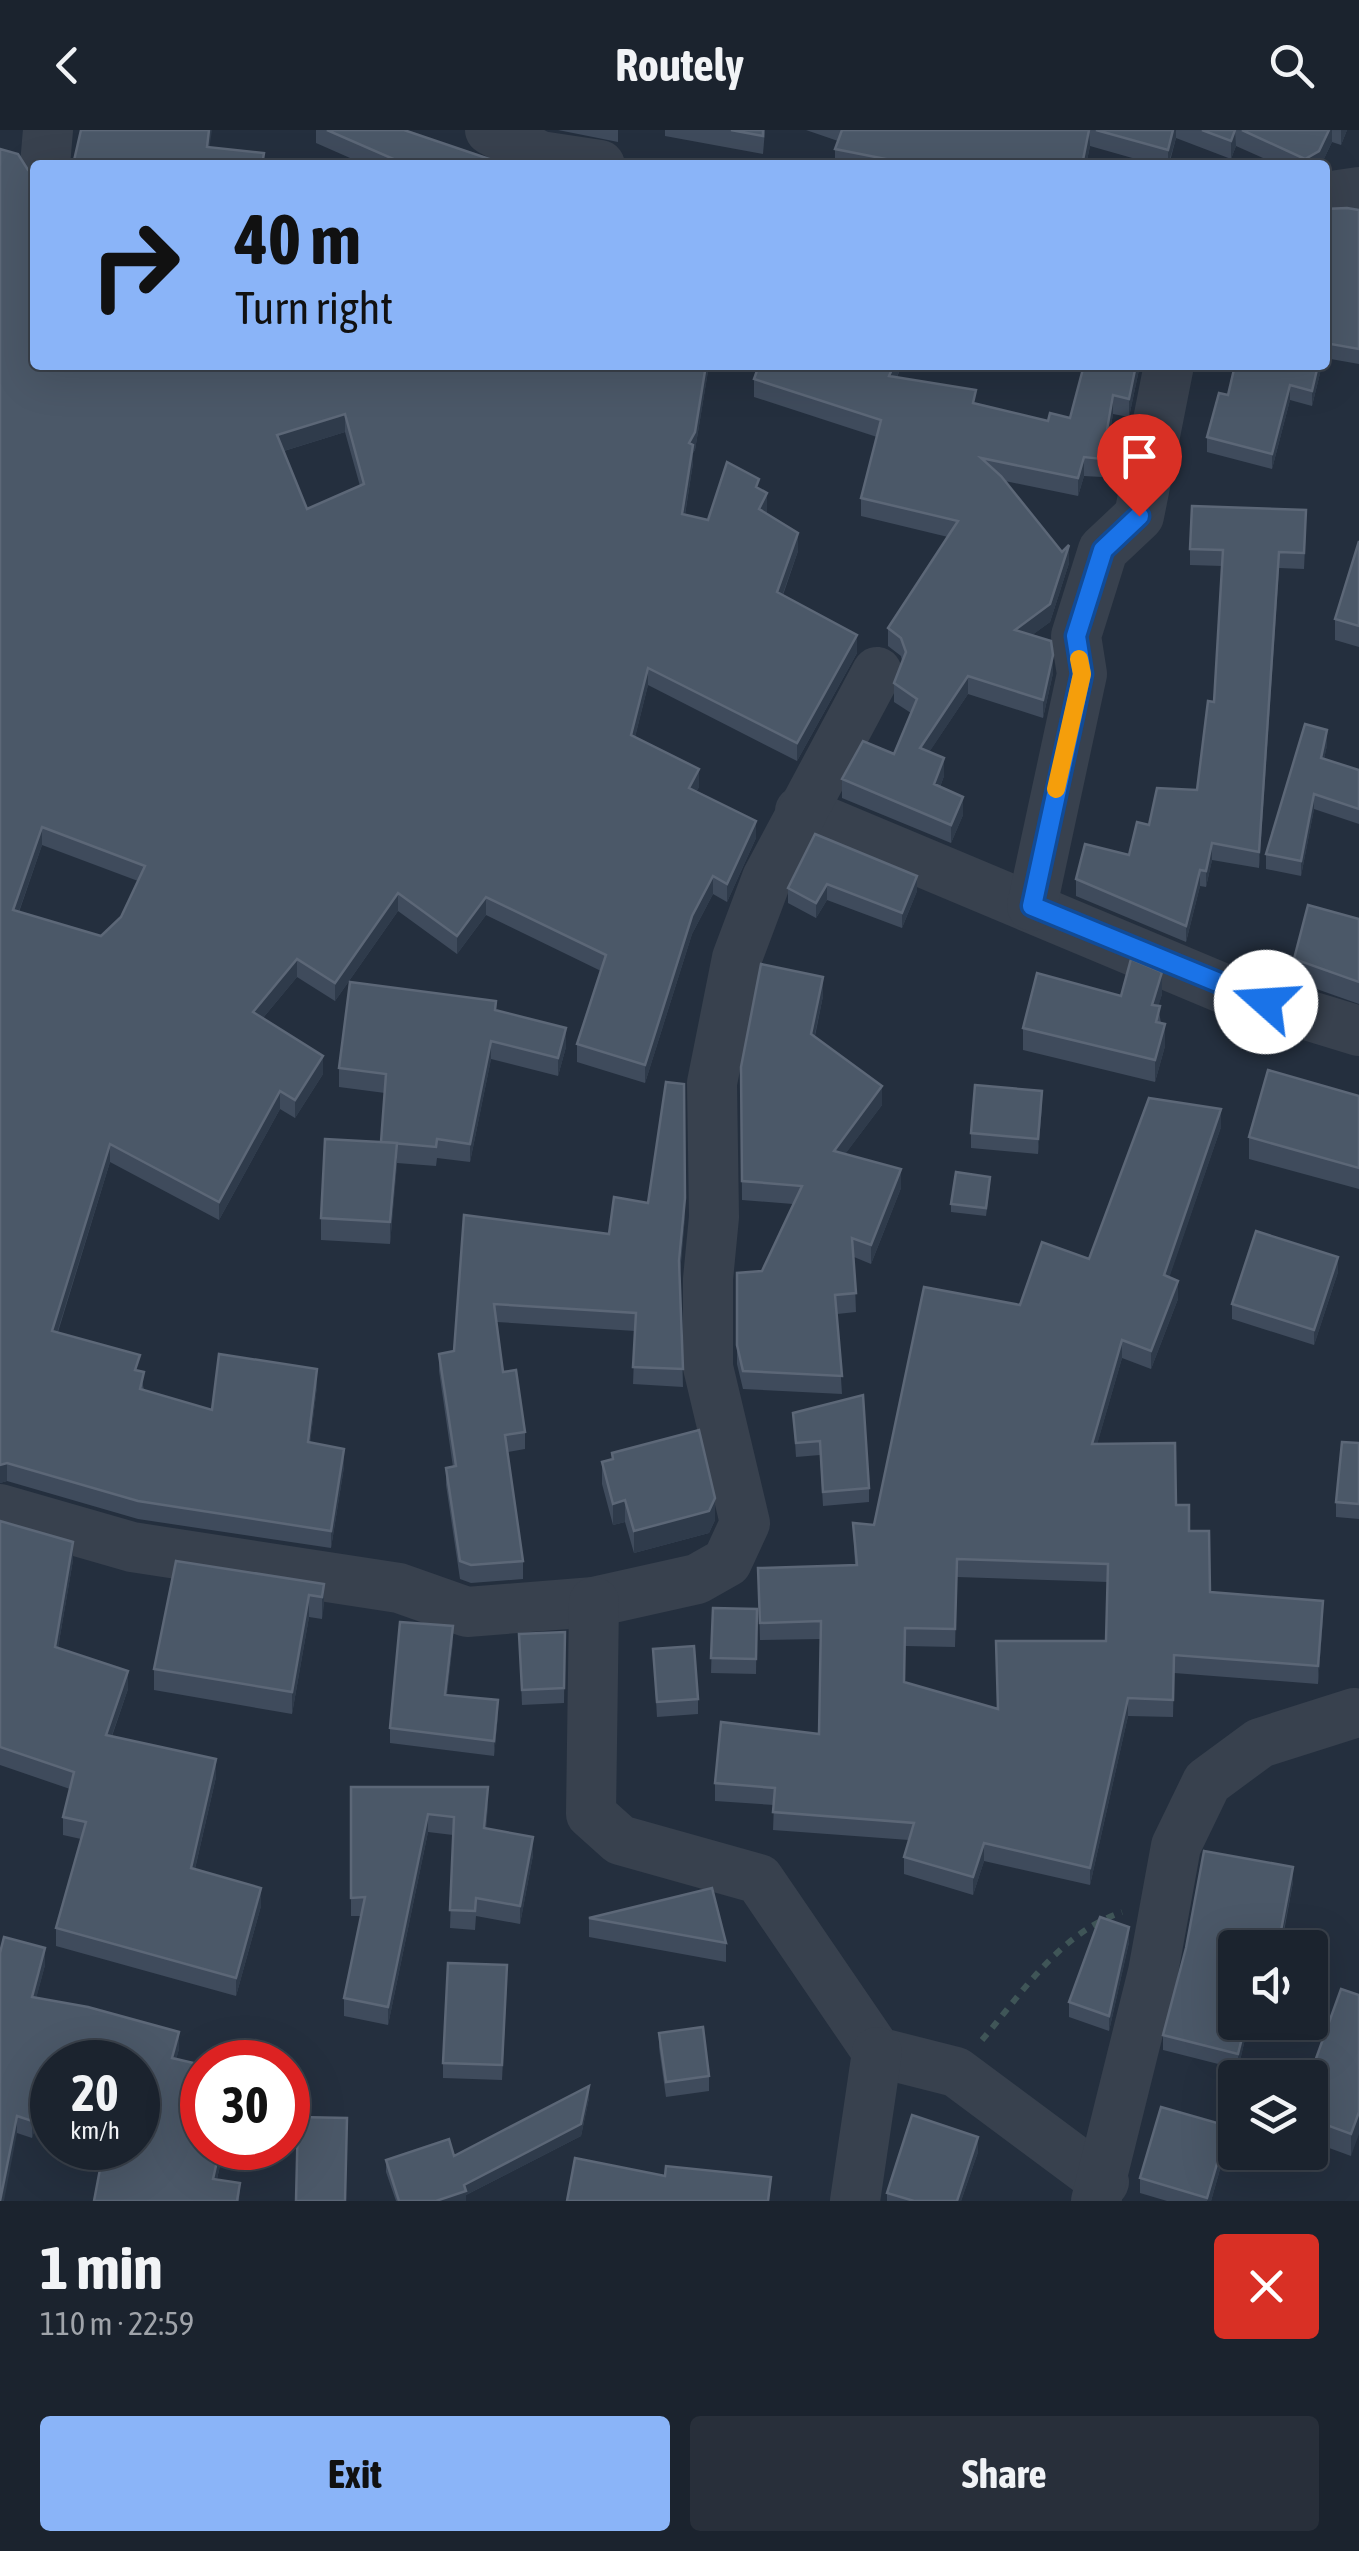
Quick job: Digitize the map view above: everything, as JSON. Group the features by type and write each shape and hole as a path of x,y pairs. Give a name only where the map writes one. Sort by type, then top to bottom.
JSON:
{"street":[{"path":"45,160 48,130"},
{"path":"490,130 540,156 567,160"},
{"path":"1330,196 1359,192"},
{"path":"1032,906 1082,674 1076,636 1103,550 1139,516 1168,370"},
{"path":"0,1509 132,1547 399,1588 467,1612 594,1602 697,1579 726,1562 745,1523 708,1367 708,1280 714,1217 712,1083 737,958 767,878 877,672"},
{"path":"800,810 1234,993 1359,1031"},
{"path":"594,1602 591,1814 620,1840 758,1879 877,2052 956,2072 1100,2192 1176,1846 1207,1782 1260,1743 1354,1713"},
{"path":"854,2201 877,2052"}],"path":[{"path":"956,2072 1056,1951 1101,1919 1166,1898"}],"building":[{"path":"81,130 209,130 207,147 264,153 263,160 74,160"},
{"path":"327,130 404,130 492,160 396,160"},
{"path":"731,130 763,130 763,136"},
{"path":"842,130 1089,130 1083,160 891,160 835,149"},
{"path":"1096,130 1173,130 1168,150"},
{"path":"1202,130 1235,130 1231,141"},
{"path":"1242,130 1329,130 1319,151 1305,159"},
{"path":"0,149 18,154 30,171 30,370 705,370 695,432 689,443 693,445 682,514 708,520 727,462 759,479 756,487 767,493 759,509 798,533 777,592 857,635 797,743 648,668 631,735 699,769 689,788 756,821 727,884 713,876 692,916 645,1065 577,1044 606,955 486,897 457,936 398,893 335,983 297,959 253,1012 323,1056 295,1100 280,1091 219,1202 110,1144 52,1331 140,1355 135,1370 144,1372 140,1389 212,1410 219,1354 317,1369 308,1442 344,1449 331,1531 138,1501 7,1463 0,1465","holes":["345,414 364,484 307,509 277,435","42,827 145,866 121,917 101,936 13,910"]},
{"path":"1330,209 1359,210 1359,349 1330,344"},
{"path":"757,370 892,370 889,376 976,390 973,403 1048,421 1050,413 1070,418 1083,370 1135,370 1129,399 1113,395 1102,459 1084,457 1078,478 981,458 1001,476 1062,552 1069,545 1050,604 1015,630 1051,641 1053,655 1043,700 968,676 920,748 944,758 934,784 963,797 951,825 842,779 863,741 894,754 917,699 894,683 906,652 901,638 888,628 958,521 861,498 881,420 754,379"},
{"path":"1234,370 1317,370 1312,391 1290,385 1272,454 1207,437 1219,393 1228,395"},
{"path":"1192,506 1306,510 1304,553 1279,552 1259,852 1212,843 1206,871 1200,870 1186,926 1076,879 1085,844 1129,855 1137,822 1149,825 1157,788 1197,790 1208,701 1214,702 1223,550 1190,549"},
{"path":"1359,541 1359,626 1335,619"},
{"path":"1305,724 1327,730 1321,758 1359,770 1359,809 1314,794 1301,861 1266,854"},
{"path":"815,834 917,876 902,913 827,884 816,903 788,888"},
{"path":"1308,905 1359,919 1359,982 1294,959"},
{"path":"1131,959 1162,972 1152,1005 1160,1006 1156,1022 1165,1024 1155,1060 1023,1028 1037,973 1121,996"},
{"path":"761,964 823,977 811,1034 882,1086 834,1151 901,1169 871,1245 852,1238 856,1293 835,1295 842,1376 743,1371 737,1345 737,1273 762,1271 802,1186 742,1181 741,1067"},
{"path":"350,982 496,1001 495,1010 566,1028 558,1058 491,1041 470,1144 437,1139 436,1147 381,1142 386,1074 339,1068"},
{"path":"1268,1070 1359,1096 1359,1168 1249,1137"},
{"path":"666,1082 684,1084 685,1198 679,1261 683,1369 633,1367 636,1313 494,1304 503,1372 516,1370 525,1432 505,1435 523,1561 471,1565 460,1561 446,1468 456,1466 439,1354 454,1351 464,1215 609,1234 614,1197 648,1203"},
{"path":"975,1085 1042,1091 1038,1139 971,1133"},
{"path":"1149,1098 1221,1109 1164,1275 1178,1281 1151,1351 1122,1340 1092,1444 1175,1443 1176,1505 1189,1505 1189,1531 1209,1531 1210,1592 1323,1601 1318,1666 1174,1655 1173,1700 1128,1698 1090,1868 984,1843 973,1877 904,1857 914,1823 773,1812 775,1788 715,1783 721,1722 819,1734 821,1621 760,1623 758,1568 857,1565 853,1523 874,1525 924,1287 1020,1305 1042,1242 1089,1259","holes":["957,1559 1108,1564 1106,1641 996,1641 998,1709 904,1682 905,1628 955,1629"]},
{"path":"325,1139 397,1143 390,1222 321,1218"},
{"path":"956,1172 990,1177 986,1208 951,1204"},
{"path":"1256,1231 1338,1257 1314,1330 1232,1304"},
{"path":"863,1395 869,1488 823,1492 820,1441 796,1443 793,1413"},
{"path":"699,1430 715,1498 709,1511 634,1531 625,1500 613,1504 602,1462 613,1459 612,1453"},
{"path":"1342,1442 1359,1443 1359,1504 1336,1502"},
{"path":"0,1521 73,1542 55,1647 128,1671 106,1735 216,1759 191,1868 261,1888 236,1978 56,1928 86,1822 63,1817 74,1772 0,1747"},
{"path":"176,1561 324,1584 322,1597 309,1595 292,1692 154,1669"},
{"path":"713,1608 757,1609 756,1659 711,1658"},
{"path":"400,1622 453,1626 445,1695 498,1700 494,1741 390,1728"},
{"path":"565,1632 564,1688 522,1690 519,1634"},
{"path":"694,1646 698,1699 657,1702 653,1649"},
{"path":"351,1787 488,1787 484,1828 533,1837 520,1906 476,1898 475,1911 450,1910 454,1817 428,1814 388,2007 344,1998 365,1897 351,1898"},
{"path":"1204,1851 1293,1867 1281,1930 1218,1930 1218,2040 1242,2040 1238,2054 1163,2035 1186,1948"},
{"path":"712,1888 726,1943 589,1918"},
{"path":"1100,1917 1129,1927 1109,2016 1069,2002"},
{"path":"4,1937 45,1948 32,1997 88,2007 179,2032 172,2058 180,2060 180,2170 215,2170 213,2179 240,2183 237,2201 94,2201 100,2170 160,2170 160,2040 30,2040 30,2120 17,2116 0,2201 0,1953"},
{"path":"448,1963 507,1965 502,2065 443,2063"},
{"path":"1341,1989 1359,1995 1359,2112 1351,2134 1328,2126 1328,2060 1315,2060 1323,2040 1328,2040 1328,2025"},
{"path":"703,2027 709,2076 666,2082 659,2033"},
{"path":"589,2086 581,2124 464,2185 466,2191 436,2201 399,2201 386,2160 449,2139 454,2156"},
{"path":"1161,2107 1218,2123 1218,2160 1207,2198 1140,2178"},
{"path":"912,2115 978,2137 957,2201 914,2201 887,2193"},
{"path":"310,2117 347,2118 345,2201 296,2201 297,2170 310,2170"},
{"path":"575,2158 665,2176 666,2166 771,2177 768,2201 567,2201"}],"slow traffic":[{"path":"1056,789 1082,674 1079,659"}],"route":[{"path":"1139,516 1103,550 1076,636 1082,674 1032,906 1234,993 1266,1002"}]}
